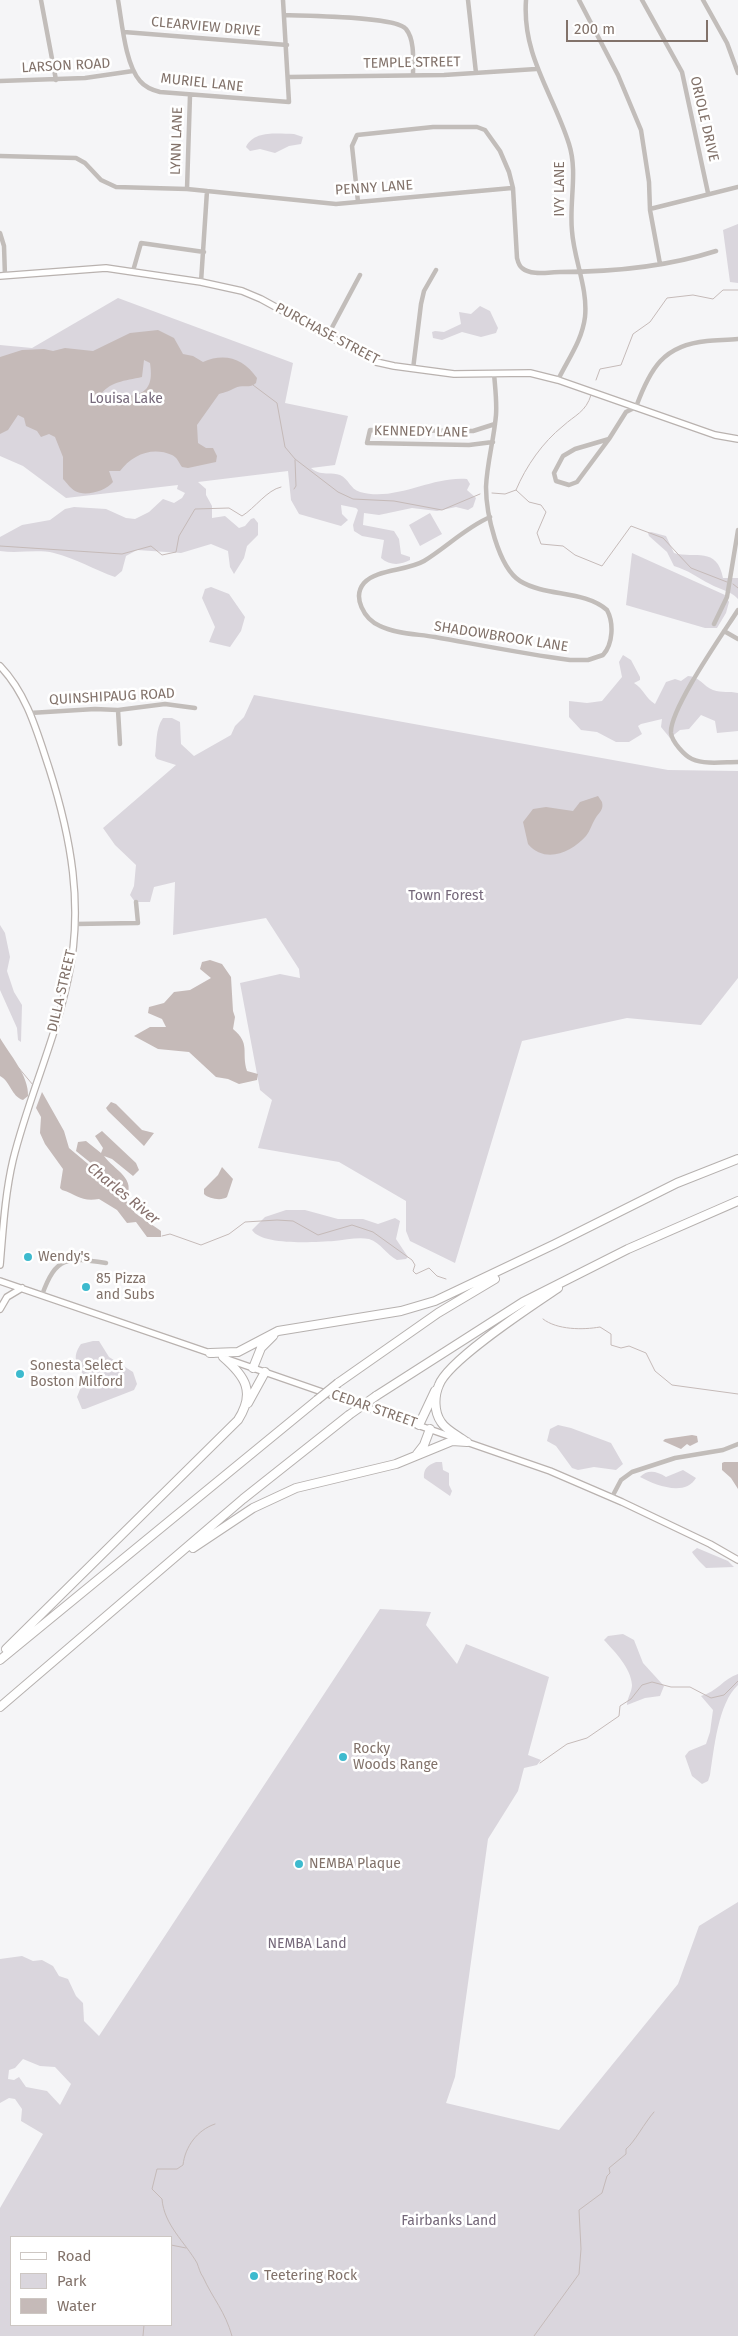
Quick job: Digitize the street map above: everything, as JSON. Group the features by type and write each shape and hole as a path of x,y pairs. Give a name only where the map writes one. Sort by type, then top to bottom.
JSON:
{"highway":[{"path":"210,1353 238,1352 269,1334 286,1329 422,1305 466,1288 677,1184 738,1159"},
{"path":"0,1707 243,1499 349,1415 376,1396 523,1302 584,1270 691,1220 738,1201"},
{"path":"0,1660 338,1383 438,1313 556,1244"},
{"path":"419,1425 439,1384 460,1359 513,1319 584,1270"},
{"path":"253,1368 263,1345 286,1329"},
{"path":"223,1357 239,1371 245,1381 247,1391 244,1411"},
{"path":"0,1655 231,1428 244,1411 265,1372"},
{"path":"439,1384 436,1406 439,1419 445,1427 466,1442"},
{"path":"411,1458 424,1445 430,1429"},
{"path":"157,1572 229,1523 278,1495 318,1481 411,1458 445,1442 458,1440 466,1442"}],"main road":[{"name":"PURCHASE STREET","path":"2,276 86,268 133,271 242,291 261,298 376,362 454,374 530,373 558,380 715,435 738,439"},
{"name":"DILLA STREET","path":"0,666 12,681 30,713 68,832 75,885 75,924 69,978 9,1180 0,1265"},
{"name":"CEDAR STREET","path":"0,1281 538,1466 612,1497 710,1544 738,1560"},
{"path":"0,1309 8,1295 22,1288"}],"street":[{"path":"41,0 56,80"},
{"path":"118,0 133,71"},
{"path":"283,0 289,77"},
{"path":"468,0 476,73"},
{"name":"IVY LANE","path":"526,0 526,32 536,69 570,147 573,175 572,230 580,273 585,317 574,351 558,380"},
{"path":"579,0 636,114 645,147 650,208 660,264"},
{"name":"ORIOLE DRIVE","path":"642,0 682,72 708,193"},
{"path":"703,0 727,43 738,74"},
{"path":"284,15 380,20 399,24 409,34 413,74"},
{"name":"CLEARVIEW DRIVE","path":"124,32 287,45"},
{"name":"TEMPLE STREET","path":"289,77 476,73 536,69"},
{"name":"LARSON ROAD","path":"0,81 56,80 110,76 133,71"},
{"name":"MURIEL LANE","path":"133,71 140,82 160,92 289,102 289,77"},
{"name":"LYNN LANE","path":"186,189 190,95"},
{"path":"358,202 352,144 357,135 433,127 483,128 500,151 512,188 517,258 521,268 536,272 580,273 689,260 716,251"},
{"name":"PENNY LANE","path":"0,156 68,156 85,162 101,180 113,187 186,189 336,204 512,188"},
{"path":"650,208 738,187"},
{"path":"201,282 206,191"},
{"path":"0,233 4,246 2,276"},
{"path":"133,271 140,243 204,252"},
{"path":"413,369 424,291 436,270"},
{"path":"328,335 360,275"},
{"path":"609,438 566,454 554,473 556,481 570,485 577,482 609,438 626,412 636,407 649,374 657,363 669,354 695,342 738,339"},
{"path":"490,517 486,489 495,424 494,373"},
{"name":"KENNEDY LANE","path":"493,442 469,445 367,443 370,430 473,431 495,424"},
{"name":"SHADOWBROOK LANE","path":"490,517 504,563 516,578 528,585 584,599 607,610 610,618 611,639 603,655 588,660 570,660 472,644 386,628 374,623 367,616 359,598 362,587 369,579 422,562 469,527 490,517"},
{"path":"714,624 727,597 738,530"},
{"path":"738,610 694,680 674,717 671,734 680,749 692,759 738,762"},
{"path":"724,632 738,639"},
{"name":"QUINSHIPAUG ROAD","path":"30,713 96,709 118,710 165,704 195,708"},
{"path":"118,710 120,744"},
{"path":"75,924 138,923 136,902"},
{"path":"42,1295 51,1272 60,1264 85,1260 106,1263"},
{"path":"612,1497 622,1479 632,1472 675,1458 723,1450 738,1444"}],"green space":[{"path":"294,134 303,137 301,144 289,146 275,153 260,149 250,151 246,147 260,135"},
{"path":"738,224 738,283 730,282 723,230"},
{"name":"Louisa Lake","path":"118,298 293,363 285,403 348,416 335,465 311,468 315,471 340,475 357,491 373,494 387,494 440,481 467,479 470,484 467,490 476,498 473,507 468,510 456,507 437,511 412,508 379,515 364,513 363,525 394,531 399,539 401,554 410,557 410,560 407,562 392,563 381,558 384,540 362,536 354,531 353,525 358,510 356,508 341,505 342,514 348,520 341,526 299,514 291,500 288,471 198,482 206,489 206,495 212,506 212,518 225,516 239,528 245,526 254,518 258,523 258,535 247,546 244,558 234,574 230,567 228,551 211,544 181,553 137,550 126,556 122,571 115,577 54,553 0,551 0,537 22,525 50,520 65,509 74,507 106,509 126,518 135,519 149,512 163,499 174,503 182,498 185,493 177,489 178,485 66,498 23,466 0,456 0,345 32,348"},
{"path":"480,306 490,311 498,328 496,333 481,337 462,332 442,340 433,338 432,332 444,332 461,324 459,312 471,314"},
{"path":"430,513 442,534 420,546 409,525"},
{"path":"648,533 666,536 674,553 704,556 716,561 723,578 738,578 738,599 728,592 674,566 667,552 649,536"},
{"path":"632,553 725,595 729,602 726,613 717,628 705,628 626,605"},
{"path":"211,587 229,594 245,617 241,631 230,647 209,642 215,627 202,598 205,589"},
{"path":"623,655 631,660 640,677 640,680 634,683 655,704 666,682 675,679 681,681 688,676 698,679 713,690 738,693 738,731 717,733 715,721 701,715 689,729 680,730 670,738 661,727 662,719 638,726 642,734 629,742 616,742 597,732 581,730 569,717 569,701 587,703 602,701 622,677 619,662"},
{"name":"Town Forest","path":"254,695 668,770 738,771 738,978 701,1025 627,1018 522,1041 455,1263 410,1241 406,1231 406,1201 339,1162 258,1148 272,1100 260,1090 240,983 280,974 300,978 299,969 266,918 173,935 175,882 154,887 150,902 135,902 130,895 134,886 136,865 115,845 103,828 176,765 157,759 155,756 157,732 163,718 172,718 180,722 181,744 194,756 231,735 235,726 244,717"},
{"path":"0,925 5,933 10,957 7,971 14,992 22,1005 21,1042 18,1040 17,1028 0,990"},
{"path":"286,1210 305,1210 338,1219 363,1219 378,1224 395,1218 400,1221 396,1239 408,1257 397,1260 377,1243 369,1239 302,1242 277,1241 266,1239 252,1230 265,1217"},
{"path":"99,1341 109,1357 133,1372 137,1384 134,1390 82,1409 77,1397 85,1377 76,1361 76,1353 81,1344"},
{"path":"558,1425 611,1443 623,1464 616,1470 594,1467 578,1470 572,1468 556,1446 547,1441 550,1429"},
{"path":"436,1462 442,1462 443,1470 449,1473 449,1485 452,1491 450,1496 424,1478 424,1472 427,1468"},
{"path":"683,1470 696,1478 685,1487 670,1488 661,1486 640,1477 643,1474 652,1472 666,1477"},
{"path":"697,1548 728,1561 734,1567 706,1568 692,1552"},
{"path":"380,1609 431,1612 426,1625 457,1664 466,1644 549,1677 528,1755 541,1760 537,1765 524,1768 518,1791 488,1839 455,2077 446,2103 559,2130 678,1984 699,1926 738,1902 738,2336 0,2336 0,2208 43,2134 21,2121 22,2109 15,2099 9,2098 0,2103 0,1959 22,1956 33,1961 42,1960 53,1966 59,1976 68,1979 76,1996 83,2003 84,2021 99,2036","holes":["23,2059 40,2066 55,2067 71,2084 60,2105 47,2091 26,2087 19,2077 14,2080 8,2079 9,2070 15,2068"]},
{"path":"623,1634 634,1640 643,1663 664,1686 660,1696 645,1698 627,1705 632,1688 629,1672 604,1640 608,1636"},
{"path":"738,1674 738,1685 731,1693 721,1715 710,1775 708,1781 702,1784 692,1776 685,1756 689,1751 706,1744 710,1732 713,1710 701,1696 711,1692"}],"water":[{"name":"Louisa Lake","path":"158,330 174,338 183,354 193,356 203,362 219,358 233,359 252,371 257,378 256,383 219,394 197,425 198,443 206,448 213,448 217,456 216,462 188,468 182,467 177,459 165,452 150,452 130,460 120,471 109,471 113,482 106,488 90,493 79,493 71,488 63,479 63,457 55,437 49,434 41,437 37,431 26,426 24,418 18,415 8,430 0,434 0,357 22,350 44,349 53,351 65,348 93,351 130,333","holes":["144,360 150,363 151,378 145,390 135,395 123,396 110,406 101,403 99,397 103,392 118,382 142,377"]},
{"path":"598,796 602,802 602,809 586,836 573,847 558,854 550,855 542,854 528,844 523,822 533,809 546,807 573,811 580,802"},
{"path":"210,960 222,964 231,977 235,1017 233,1029 239,1034 244,1044 247,1071 258,1074 257,1080 239,1084 228,1079 216,1077 189,1052 158,1049 134,1036 150,1027 166,1027 162,1019 148,1013 149,1007 164,1003 174,992 190,990 211,978 200,969 202,962"},
{"path":"0,1038 25,1081 28,1096 23,1100 16,1095 0,1076"},
{"path":"42,1092 64,1131 69,1148 106,1179 117,1193 120,1190 118,1185 76,1151 78,1142 86,1141 101,1153 103,1148 95,1136 102,1131 136,1163 139,1170 133,1176 112,1159 104,1156 127,1180 129,1186 125,1199 135,1213 161,1231 161,1237 147,1237 136,1222 127,1223 117,1210 99,1199 84,1199 60,1188 63,1169 45,1144 40,1133 41,1117 36,1108"},
{"path":"111,1102 116,1104 142,1130 154,1133 144,1146 108,1111 106,1108"},
{"path":"222,1167 233,1179 227,1197 219,1199 209,1197 204,1194 204,1189 218,1175"},
{"path":"697,1436 698,1442 690,1446 687,1444 681,1449 663,1441 665,1439"},
{"path":"738,1462 738,1489 731,1478 722,1470 722,1463"}],"waterway":[{"path":"596,380 600,369 621,365 633,334 650,322 667,298 693,295 713,299 723,290 738,290"},
{"path":"253,385 277,403 285,447 295,459 338,492 353,499 394,501 442,510 480,494"},
{"path":"516,490 530,463 542,447 583,409 591,395"},
{"path":"294,489 296,486 295,460"},
{"path":"0,546 122,554 151,546 162,555 176,552 179,536 195,509 229,508 242,516 266,495 281,487"},
{"path":"492,493 505,494 516,490 529,502 541,505 546,512 537,533 541,544 563,546 575,555 602,566 631,526 663,538 691,568 727,582"},
{"path":"733,584 738,588"},
{"name":"Charles River","path":"18,1067 33,1085"},
{"name":"Charles River","path":"162,1236 170,1234 201,1245 229,1234 245,1222 293,1221 318,1235 352,1225 373,1232 412,1260 415,1265 413,1271 416,1274 429,1268 437,1276 446,1279"},
{"name":"Charles River","path":"543,1319 549,1323 570,1328 586,1329 600,1327 611,1334 611,1345 621,1348 629,1346 646,1353 655,1371 672,1385 738,1394"},
{"path":"540,1763 567,1744 587,1738 619,1716 620,1706 631,1699 642,1685 652,1682 671,1687 690,1687 711,1698 724,1695 738,1681"},
{"path":"534,2336 579,2274 581,2249 579,2210 602,2193 607,2176 610,2173 609,2168 626,2154 626,2149 654,2112"},
{"path":"215,2124 203,2130 193,2140 186,2152 183,2165 177,2169 157,2169 152,2189 162,2199 171,2225 197,2263 201,2274 226,2319 232,2336"},
{"path":"172,2245 186,2248"},
{"path":"143,2336 144,2326"}],"place":[{"name":"Wendy's","path":"28,1257"},
{"name":"85 Pizza and Subs","path":"86,1287"},
{"name":"Sonesta Select Boston Milford","path":"20,1374"},
{"name":"Rocky Woods Range","path":"343,1757"},
{"name":"NEMBA Plaque","path":"299,1864"},
{"name":"Teetering Rock","path":"254,2276"}],"park label":[{"name":"NEMBA Land","path":"307,1944"},
{"name":"Fairbanks Land","path":"449,2221"}]}
